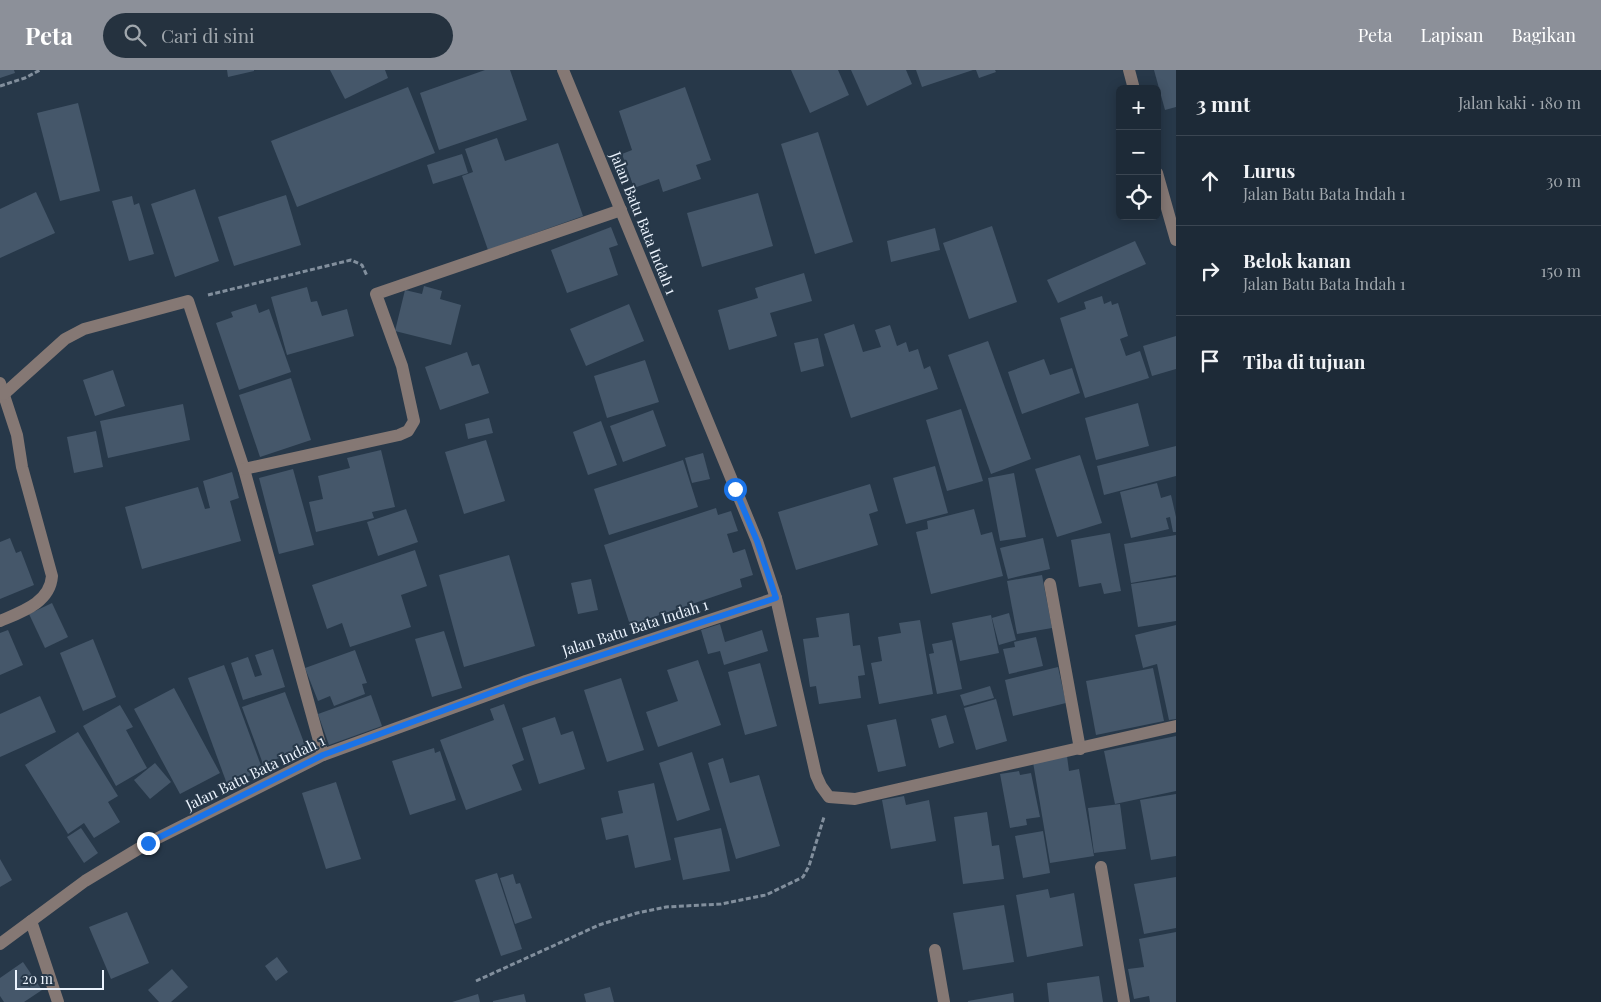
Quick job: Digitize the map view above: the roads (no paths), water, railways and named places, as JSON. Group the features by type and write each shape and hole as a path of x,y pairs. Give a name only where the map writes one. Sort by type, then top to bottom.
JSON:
{"street":[{"name":"Jalan Batu Bata Indah 1","path":"0,944 85,881 148,843 323,755 526,680 776,598 757,541 563,70"},
{"path":"1129,70 1133,85"},
{"path":"1158,175 1176,240"},
{"path":"244,469 398,435 412,428 414,421 408,390 376,294 621,210"},
{"path":"0,621 27,609 44,597 52,584 52,576 22,467 17,435 2,388 64,339 84,329 188,301 244,469 323,755"},
{"path":"1050,584 1080,749"},
{"path":"776,598 816,775 829,797 855,799 1176,726"},
{"path":"1101,867 1124,1002"},
{"path":"31,921 58,1002"},
{"path":"935,950 944,1002"}]}
